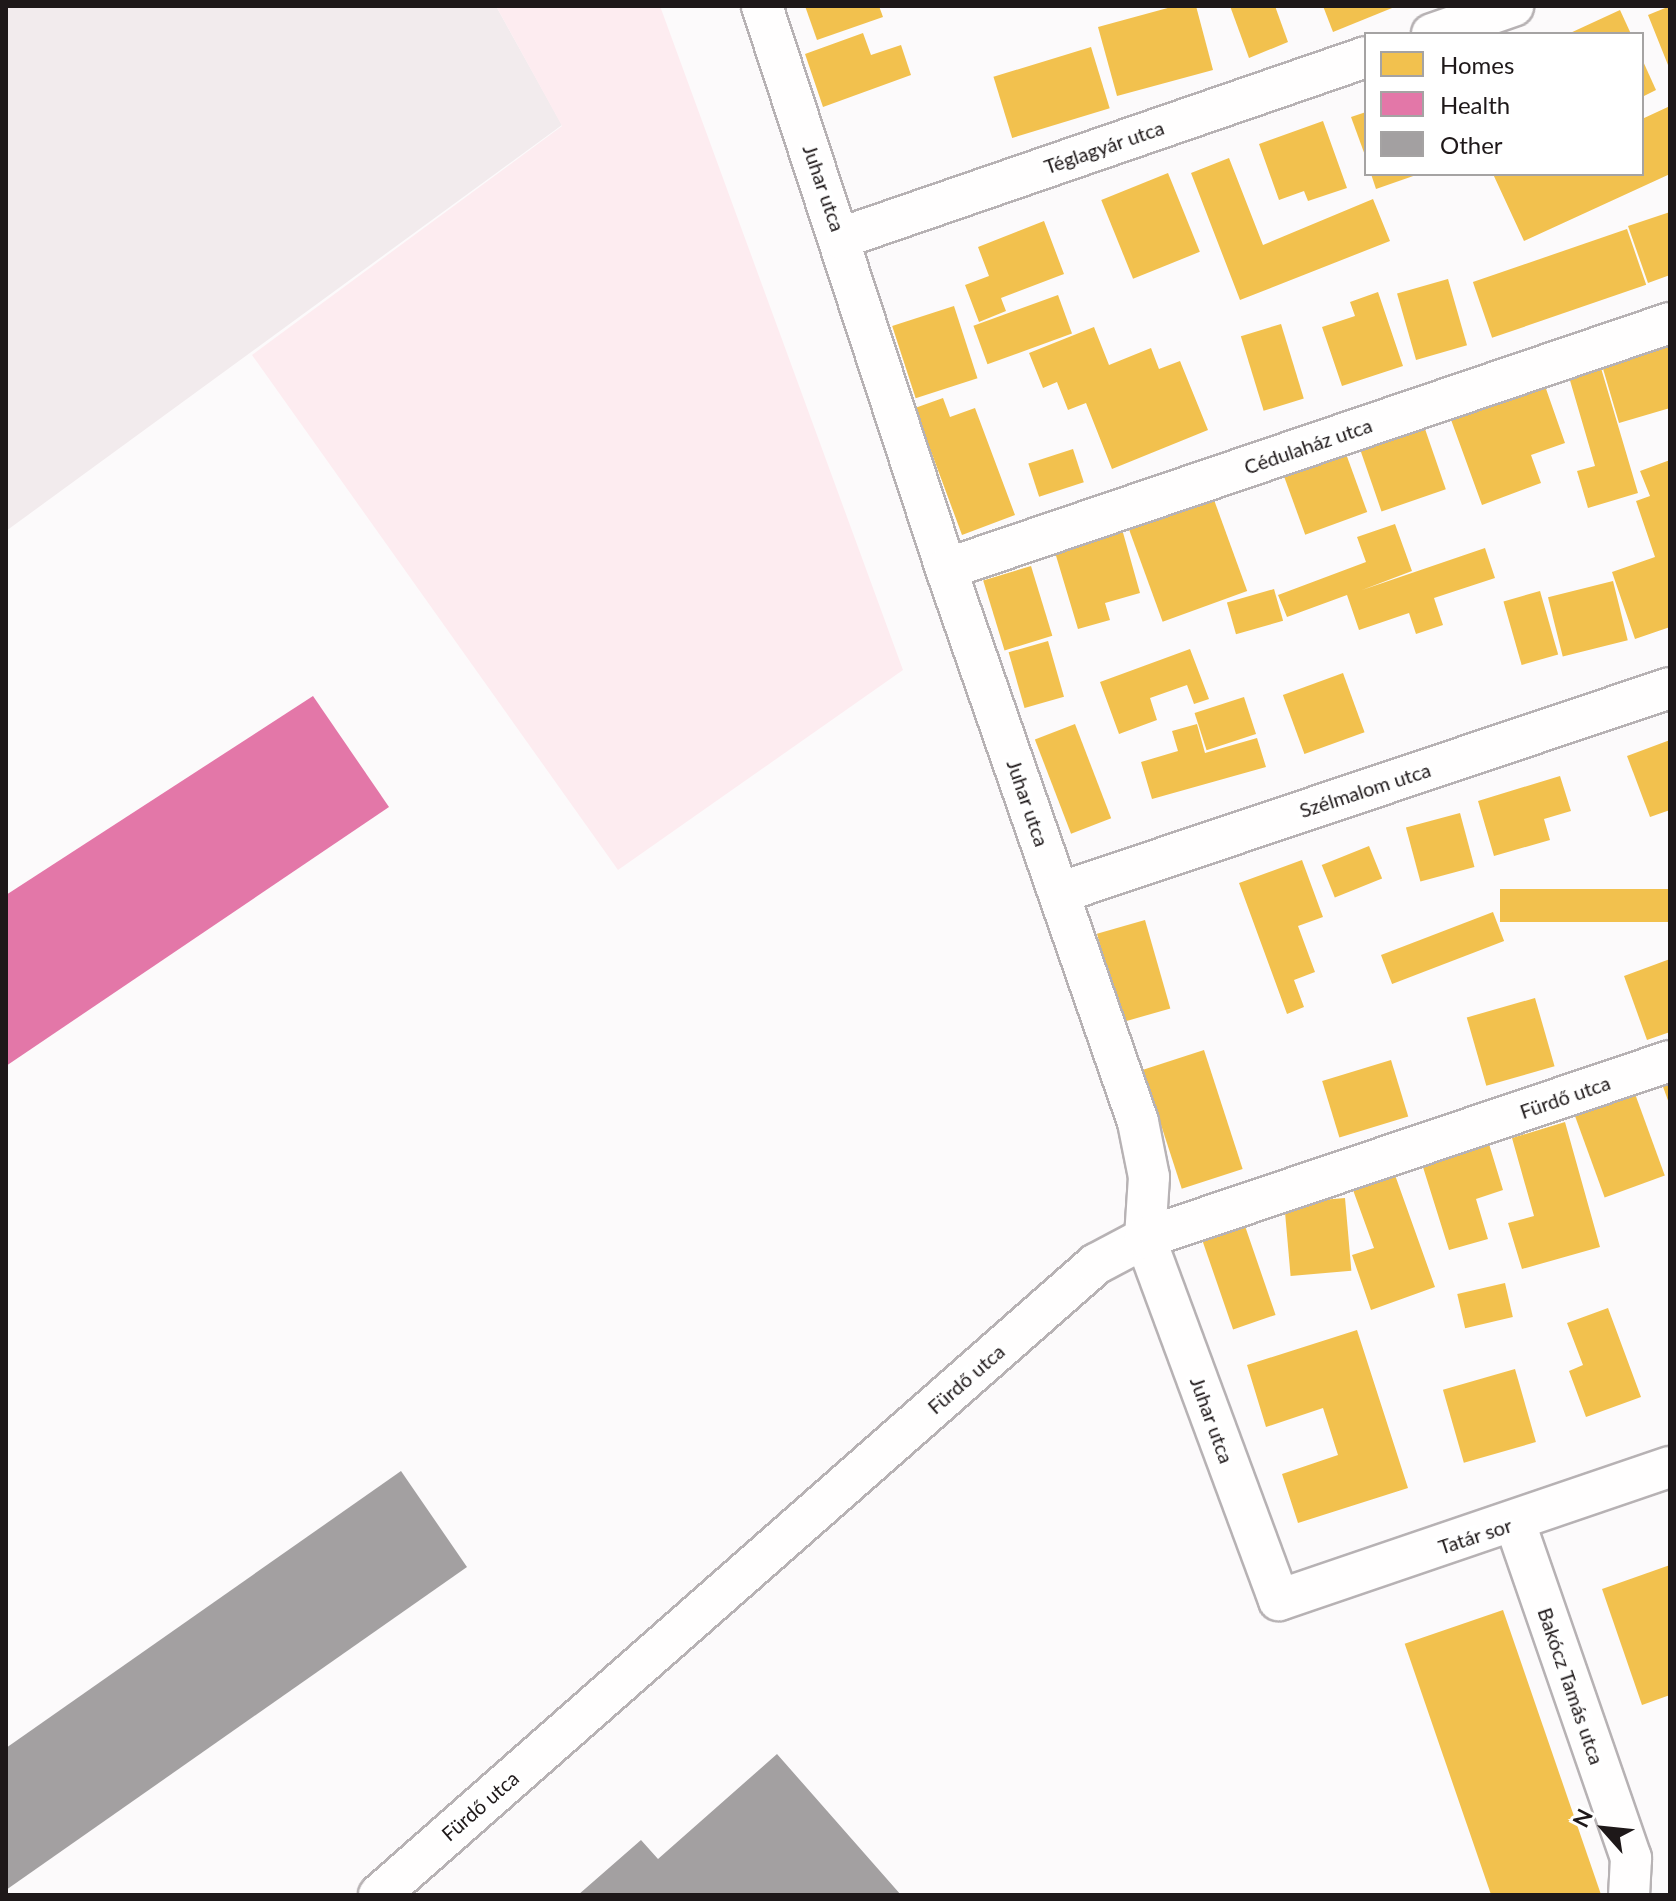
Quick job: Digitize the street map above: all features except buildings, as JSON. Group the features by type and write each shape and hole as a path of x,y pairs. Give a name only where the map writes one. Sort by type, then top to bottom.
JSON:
{"street":[{"name":"Juhar utca","path":"762,6 841,238 946,569 1138,1122 1149,1177 1145,1238 1279,1600"},
{"path":"1438,32 1513,6"},
{"name":"Téglagyár utca","path":"841,238 1364,58"},
{"name":"Cédulaház utca","path":"946,569 1670,323"},
{"name":"Szélmalom utca","path":"1059,893 1670,688"},
{"name":"Fürdő utca","path":"379,1895 1096,1264 1145,1238 1670,1061"},
{"name":"Tatár sor","path":"1279,1600 1515,1523 1670,1467"},
{"name":"Bakócz Tamás utca","path":"1515,1523 1631,1858 1629,1895"}],"shaded area":[{"path":"6,6 496,6 562,125 6,531"},
{"path":"496,6 660,6 903,670 618,870 252,355 562,126"}]}
